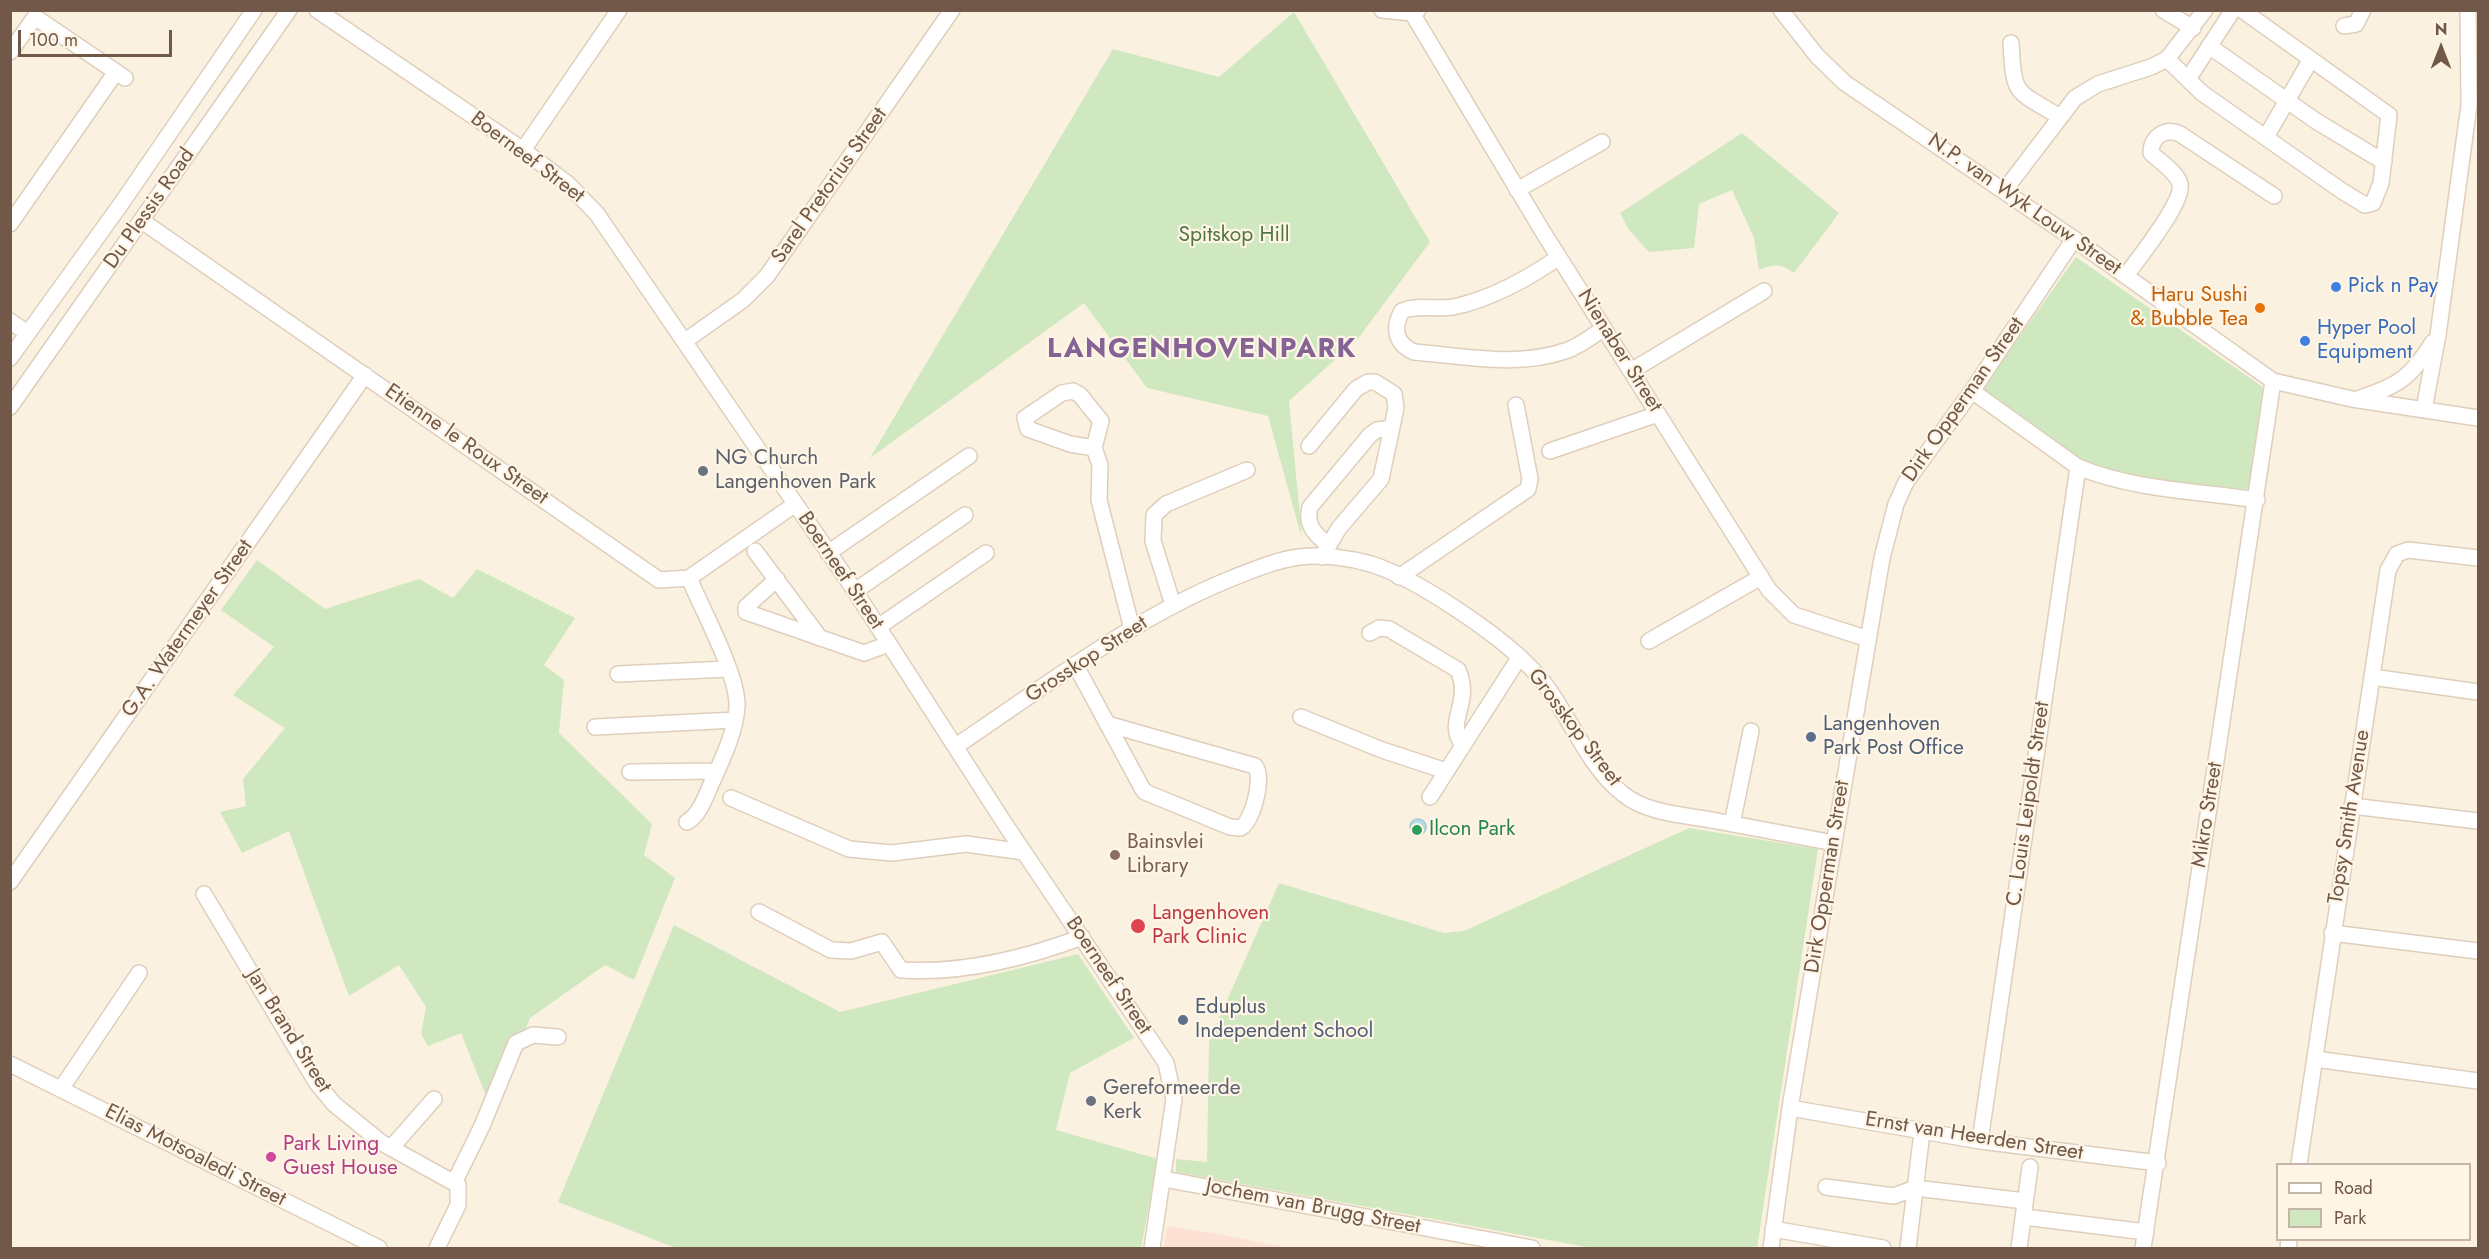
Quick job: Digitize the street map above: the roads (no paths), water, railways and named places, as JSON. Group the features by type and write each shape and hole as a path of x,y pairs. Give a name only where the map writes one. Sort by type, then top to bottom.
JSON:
{"street":[{"name":"Du Plessis Road","path":"10,358 122,204 254,10"},
{"name":"Du Plessis Road","path":"10,406 289,10"},
{"name":"Boerneef Street","path":"317,10 523,150 568,184 597,214 855,591 1170,1073 1174,1100 1152,1248"},
{"path":"523,150 619,10"},
{"name":"Sarel Pretorius Street","path":"685,341 743,300 767,276 952,10"},
{"path":"1382,10 1415,12"},
{"name":"N.P. van Wyk Louw Street","path":"1781,10 1817,56 1845,83 2074,239 2273,381 2352,399 2478,418"},
{"path":"2163,10 2193,28"},
{"path":"2004,191 2060,117 2085,89 2166,58 2193,28 2205,10"},
{"path":"2188,79 2233,10"},
{"path":"2166,58 2202,93 2365,205 2376,200 2384,162 2389,115 2242,10"},
{"path":"2344,26 2356,24 2362,10"},
{"path":"2427,409 2469,105 2468,10"},
{"name":"Nienaber Street","path":"1415,12 1517,190 1761,577 1780,603 1794,615 1868,639"},
{"path":"10,52 35,17 121,75 10,224"},
{"path":"2011,43 2013,78 2018,91 2060,117"},
{"path":"2209,46 2288,102 2384,162"},
{"path":"2265,137 2288,102 2311,59"},
{"path":"2126,276 2175,204 2180,190 2177,178 2151,153 2152,143 2161,133 2171,131 2180,134 2274,196"},
{"path":"1517,190 1602,142"},
{"name":"Etienne le Roux Street","path":"142,221 640,568 659,580 689,578"},
{"name":"Dirk Opperman Street","path":"1771,1248 1790,1108 1868,639 1886,541 1896,504 1906,482 1972,391 2074,239"},
{"path":"1559,257 1538,272 1478,299 1445,308 1415,307 1402,311 1396,328 1398,340 1403,347 1414,351 1519,359 1569,349 1604,328"},
{"path":"1631,371 1764,291"},
{"path":"10,321 27,333"},
{"path":"2352,399 2382,391 2408,377 2419,366 2438,334"},
{"name":"G.A. Watermeyer Street","path":"10,882 365,375"},
{"name":"Mikro Street","path":"2144,1248 2273,381"},
{"path":"1309,446 1356,389 1368,382 1379,384 1394,394 1396,403 1392,428 1382,479 1325,551 1313,533 1309,522 1310,507 1370,435 1377,430 1392,428"},
{"path":"1972,391 2078,467 2131,483 2257,500"},
{"path":"1094,448 1070,444 1028,429 1025,418 1062,393 1076,392 1101,421 1094,448 1100,465 1099,501 1132,629"},
{"path":"1399,577 1528,489 1530,479 1516,405"},
{"path":"1550,451 1658,414"},
{"path":"828,553 969,456"},
{"name":"C. Louis Leipoldt Street","path":"1980,1141 2078,467"},
{"path":"1173,605 1153,540 1154,515 1166,504 1247,470"},
{"path":"687,822 697,813 717,771 735,720 736,695 728,669 689,578 794,505"},
{"path":"855,591 965,515"},
{"name":"Topsy Smith Avenue","path":"2300,1163 2332,933 2388,570 2397,554 2413,549 2478,558"},
{"path":"756,551 820,638"},
{"name":"Grosskop Street","path":"956,746 1132,629 1173,605 1219,583 1280,562 1325,551 1371,564 1399,577 1487,630 1532,669 1562,708 1603,771 1623,794 1657,809 1834,843"},
{"path":"878,627 986,553"},
{"path":"1649,640 1761,577"},
{"path":"777,579 746,607 746,612 864,653 889,644"},
{"path":"1370,633 1379,628 1389,629 1458,670 1463,680 1464,696 1455,725 1457,738 1462,745"},
{"path":"1430,797 1519,658"},
{"path":"1076,666 1107,724 1145,792 1230,827 1240,828 1248,822 1259,783 1260,772 1256,766 1107,724"},
{"path":"618,674 728,669"},
{"path":"2372,677 2478,692"},
{"path":"1301,717 1382,750 1446,771"},
{"path":"595,727 735,720"},
{"path":"1732,824 1751,731"},
{"path":"630,772 717,771"},
{"path":"731,798 849,849 892,853 966,844 1024,852"},
{"path":"2352,806 2478,821"},
{"name":"Jan Brand Street","path":"204,894 316,1082 340,1110 391,1148 455,1181"},
{"path":"759,912 835,951 850,951 882,942 901,970 1004,960 1047,950 1082,937"},
{"path":"2332,933 2478,951"},
{"path":"61,1089 140,973"},
{"path":"437,1248 458,1205 459,1190 455,1181 482,1126 516,1043 538,1034 558,1037"},
{"path":"2315,1059 2478,1082"},
{"name":"Elias Motsoaledi Street","path":"10,1064 368,1246"},
{"path":"391,1148 434,1100"},
{"name":"Ernst van Heerden Street","path":"1790,1108 1980,1141 2158,1163"},
{"path":"1908,1248 1922,1132"},
{"path":"2019,1248 2030,1167"},
{"name":"Jochem van Brugg Street","path":"1164,1179 1532,1248"},
{"path":"1826,1187 1894,1196 1915,1188 2146,1232"},
{"path":"1773,1229 1883,1248"}],"water":[{"name":"Ilcon Park","path":"1418,819 1426,827 1418,835 1410,827"}],"place":[{"name":"Pick n Pay","path":"2336,287"},
{"name":"Haru Sushi & Bubble Tea","path":"2260,308"},
{"name":"Hyper Pool Equipment","path":"2305,341"},
{"name":"NG Church Langenhoven Park","path":"703,471"},
{"name":"Langenhoven Park Post Office","path":"1811,737"},
{"name":"Ilcon Park","path":"1417,830"},
{"name":"Bainsvlei Library","path":"1115,855"},
{"name":"Langenhoven Park Clinic","path":"1138,926"},
{"name":"Eduplus Independent School","path":"1183,1020"},
{"name":"Gereformeerde Kerk","path":"1091,1101"},
{"name":"Park Living Guest House","path":"271,1157"}],"district":[{"name":"LANGENHOVENPARK","path":"1202,350"}],"park label":[{"name":"Spitskop Hill","path":"1234,236"}]}
